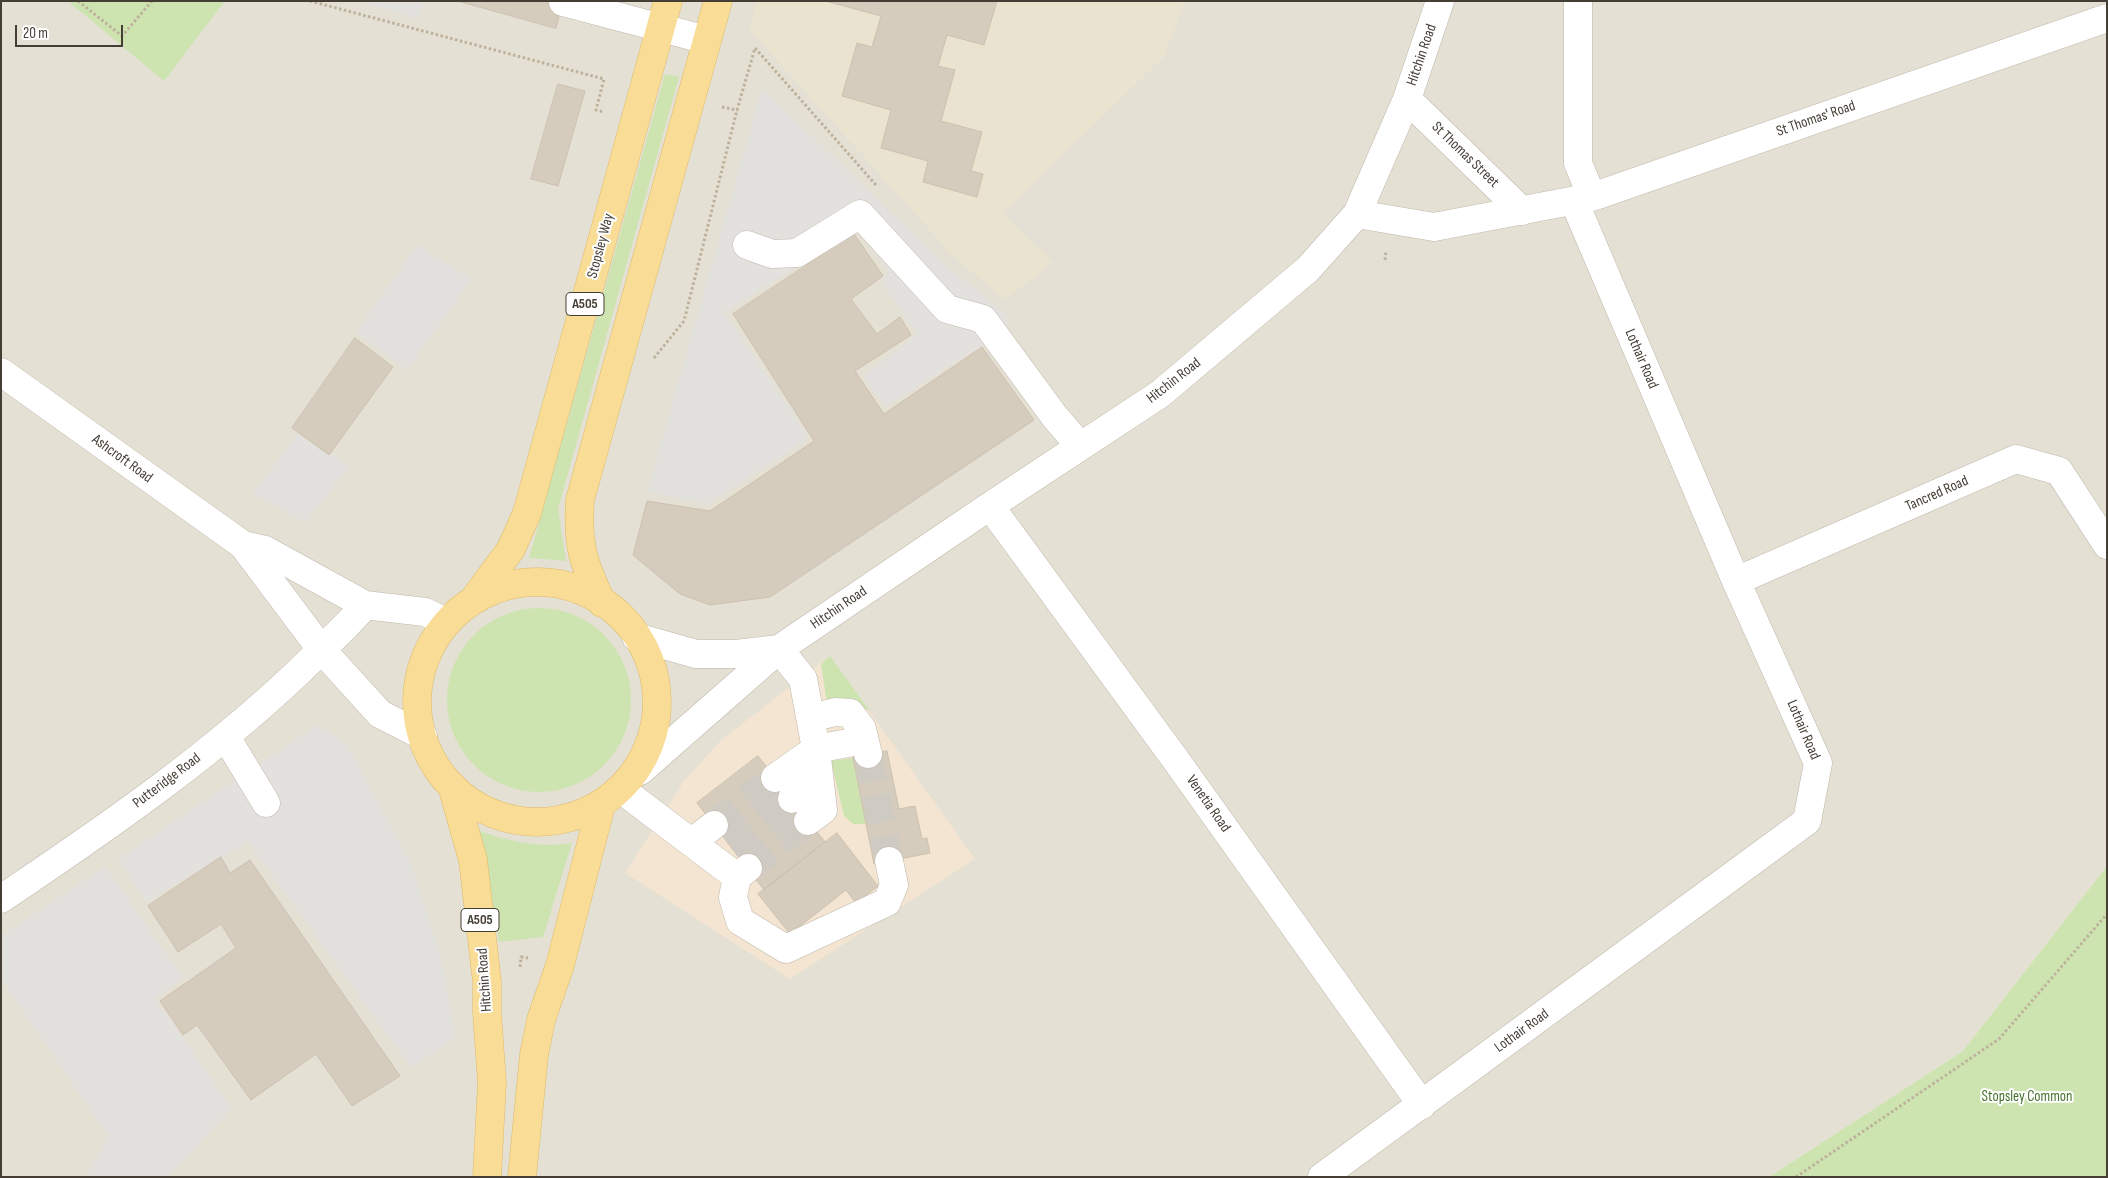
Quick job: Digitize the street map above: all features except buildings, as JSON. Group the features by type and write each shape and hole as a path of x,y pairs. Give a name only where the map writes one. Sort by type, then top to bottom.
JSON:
{"main road":[{"name":"Stopsley Way","path":"477,596 511,549 527,513 668,1"},
{"name":"A505","path":"522,1177 534,1055 541,1020 621,789 654,738 657,703 650,665 636,637 602,603 588,574 582,554 578,528 580,500 718,1"},
{"name":"A505","path":"602,603 550,579 513,581 477,596 460,608 446,622 429,648 420,676 418,707 423,736 435,763 452,786 485,810 524,821 564,820 621,789"},
{"name":"Hitchin Road","path":"452,786 473,860 487,982 487,1013 492,1083 487,1177"}],"street":[{"name":"Hitchin Road","path":"621,789 779,649 1160,394 1308,269 1357,214 1407,99 1440,1"},
{"name":"Lothair Road","path":"1322,1177 1807,822 1818,762 1736,581 1583,199 1578,164 1578,1"},
{"path":"563,2 707,40"},
{"name":"St Thomas' Road","path":"1357,214 1434,227 1583,199 2107,18"},
{"name":"St Thomas Street","path":"1407,99 1522,211"},
{"path":"747,245 772,254 797,253 860,214 947,309 983,319 1055,417 1080,446"},
{"name":"Ashcroft Road","path":"1,372 243,545 321,649 380,714 423,736"},
{"name":"Tancred Road","path":"1736,581 2016,459 2059,471 2107,545"},
{"name":"Venetia Road","path":"990,506 1184,771 1422,1104"},
{"name":"Ashcroft Road","path":"243,545 265,550 365,605 425,612 446,622"},
{"name":"Putteridge Road","path":"1,899 84,844 226,737 283,687 365,605"},
{"name":"Hitchin Road","path":"636,637 696,654 736,654 779,649"},
{"path":"779,649 803,678 811,718 823,810 808,821"},
{"path":"775,778 816,749 858,749 862,729 850,713 836,712 811,718"},
{"path":"226,737 266,803"},
{"path":"792,799 819,779"},
{"path":"621,789 692,842 723,853 742,872 733,897 740,921 786,948 887,902 894,885 890,861"},
{"path":"692,842 714,825"}],"path":[{"path":"78,1 122,36 152,1"},
{"path":"310,1 604,79 596,110 605,112"},
{"path":"651,362 684,321 737,110"},
{"path":"1796,1177 1999,1039 2107,914"}],"shaded area":[{"path":"1,1 2107,1 2107,866 1963,1051 1769,1177 1,1177"},
{"path":"358,1 424,1 418,19"},
{"path":"757,1 1185,1 1164,57 1002,213 1053,262 1005,300 953,256 749,29"},
{"path":"762,88 949,268 1006,314 1009,329 885,407 863,377 917,334 881,282 888,272 858,229 724,312 809,438 708,504 647,492"},
{"path":"417,245 472,279 407,370 356,332"},
{"path":"299,432 349,466 306,523 253,494"},
{"path":"830,656 975,859 790,979 625,873 684,781 721,740"},
{"path":"317,725 346,743 412,865 444,968 455,1038 411,1068 248,842 146,902 118,859"},
{"path":"105,866 183,977 156,999 232,1108 168,1177 86,1177 108,1136 1,979 1,936"}],"green space":[{"path":"68,1 225,1 164,81"},
{"path":"665,74 679,77 558,509 566,561 529,558"},
{"path":"530,608 548,608 574,615 604,635 624,665 631,691 631,709 624,735 604,765 582,781 566,788 548,792 530,792 512,788 496,781 481,771 468,758 458,743 451,727 447,709 447,691 451,673 458,657 468,642 481,629 496,619 512,612"},
{"path":"830,656 870,711 848,700 827,703 821,664"},
{"path":"853,758 866,824 853,824 844,816 831,761"},
{"path":"480,831 526,843 548,845 572,843 543,937 499,942"},
{"name":"Stopsley Common","path":"2107,866 2107,1177 1769,1177 1963,1051"}],"tunnel":[{"path":"868,754 889,861"},
{"path":"714,825 775,778"},
{"path":"731,847 792,799"},
{"path":"748,868 808,821"}]}
